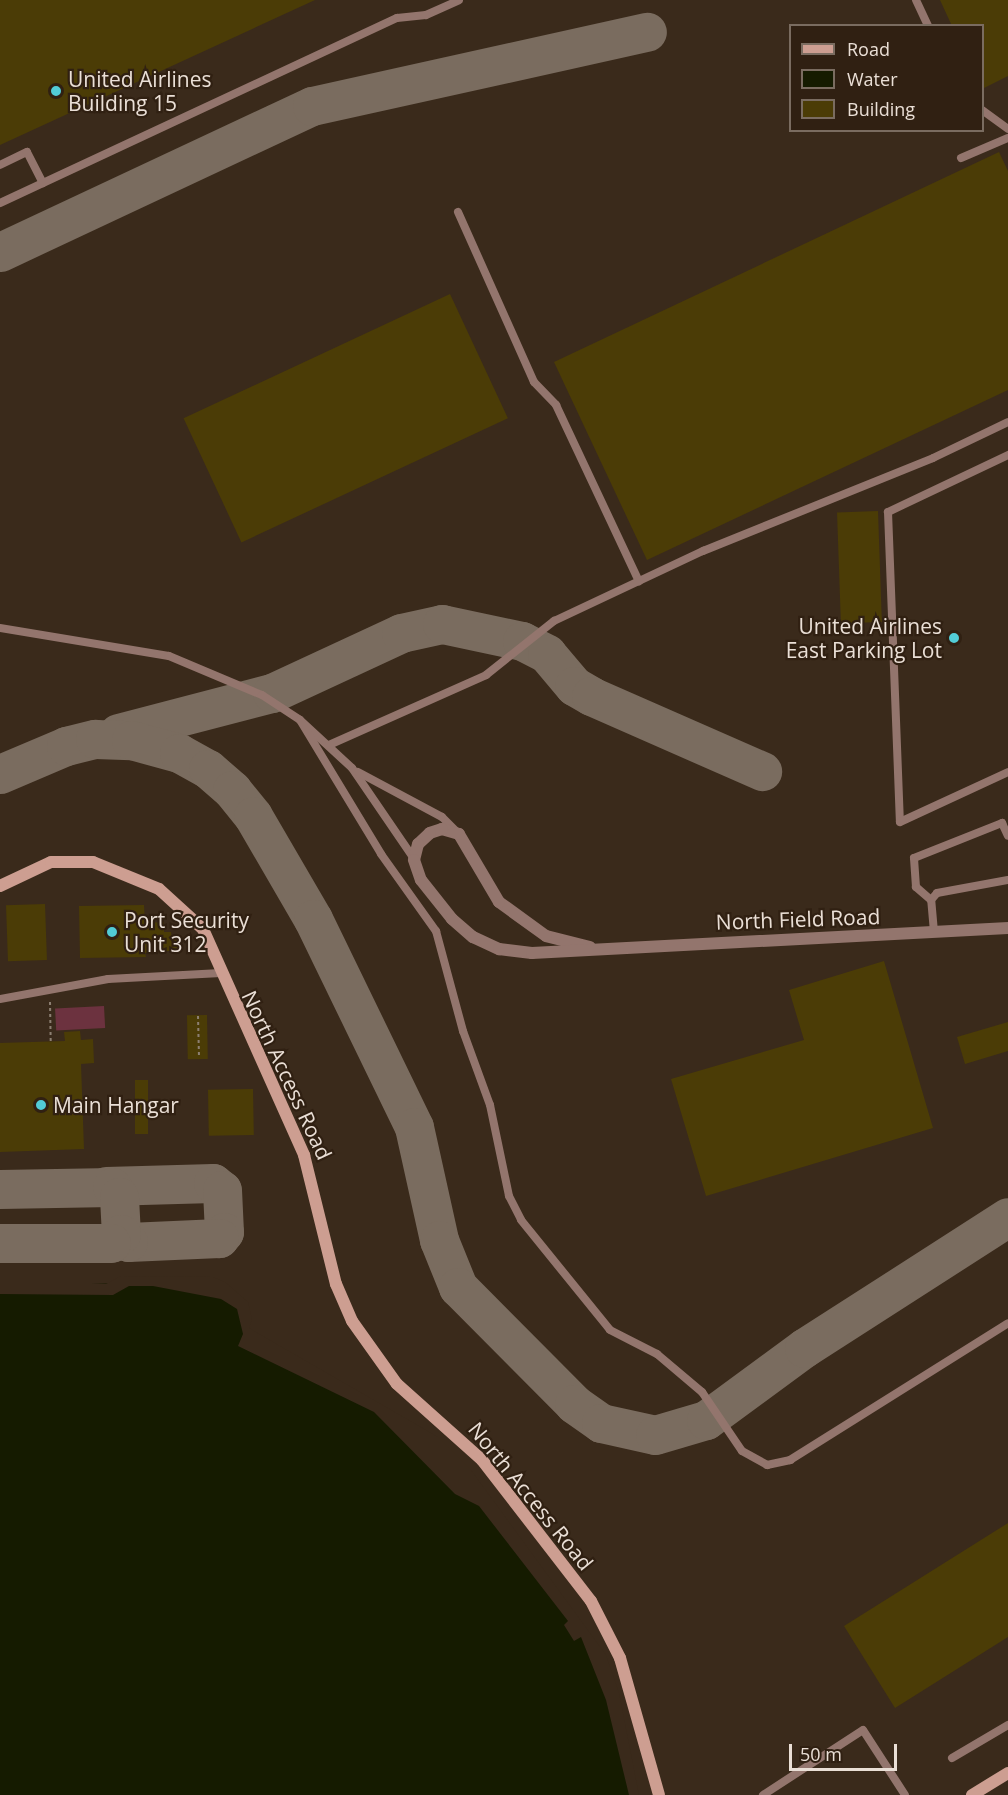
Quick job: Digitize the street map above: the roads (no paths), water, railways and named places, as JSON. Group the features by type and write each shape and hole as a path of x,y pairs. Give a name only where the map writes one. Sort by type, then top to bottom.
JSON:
{"street":[{"path":"414,860 418,844 430,833 442,829 459,834"},
{"name":"North Field Road","path":"459,834 499,902 546,936 590,947"},
{"name":"North Access Road","path":"0,886 64,859 93,862 128,873 166,893 193,917 211,942 221,973 304,1155 336,1284 351,1321 390,1377 482,1460 591,1601 620,1658 660,1795"},
{"name":"North Field Road","path":"414,860 421,880 473,937 499,949 532,953 590,947 1008,928"},
{"path":"972,1795 1008,1773"}],"lane":[{"path":"0,203 397,18 426,15 459,0"},
{"path":"916,0 927,24"},
{"path":"984,111 1008,129"},
{"path":"961,158 1008,138"},
{"path":"0,165 27,152 43,183"},
{"path":"458,212 534,382 556,405 639,581"},
{"path":"330,745 486,675 554,621 639,581 1008,422"},
{"path":"1008,455 888,512 900,822 1008,772"},
{"path":"0,628 169,656 242,685 300,720 330,745 352,768 414,860"},
{"path":"300,720 381,854 436,931 463,1031 490,1105 509,1196 521,1220 610,1330 657,1354 702,1392 742,1451 767,1465 790,1460 1008,1323"},
{"path":"352,768 442,817 459,834"},
{"path":"934,932 930,900 916,887 914,858 1002,823 1008,836"},
{"path":"930,900 938,893 1008,880"},
{"path":"0,999 108,979 221,973"},
{"path":"952,1758 1008,1725"},
{"path":"763,1795 863,1730 906,1794"}],"water":[{"path":"213,1280 245,1303 245,1329 436,1440 587,1632 636,1795 0,1795 0,1287"}],"place":[{"name":"United Airlines Building 15","path":"56,91"},
{"name":"United Airlines East Parking Lot","path":"954,638"},
{"name":"Port Security Unit 312","path":"112,932"},
{"name":"Main Hangar","path":"41,1105"}]}
